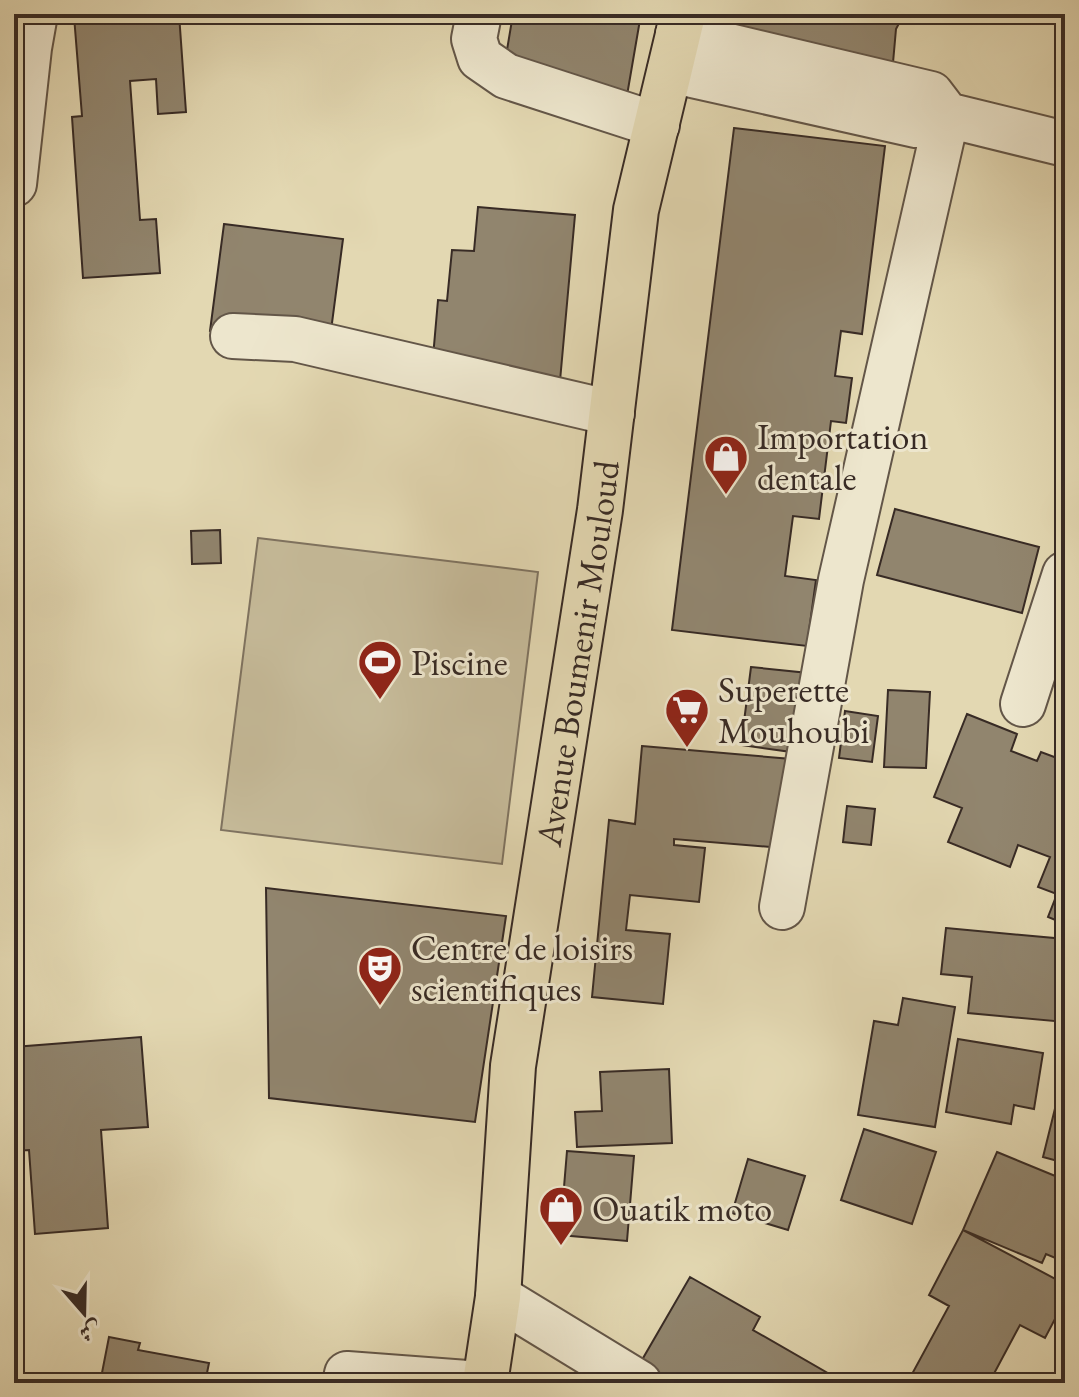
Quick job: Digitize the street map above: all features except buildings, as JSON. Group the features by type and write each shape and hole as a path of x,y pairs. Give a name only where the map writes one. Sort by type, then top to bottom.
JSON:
{"main road":[{"name":"Avenue Boumenir Mouloud","path":"485,1383 498,1297 513,1066 600,510 636,210 677,39"}],"street":[{"path":"14,184 35,14"},
{"path":"479,14 474,39 480,58 506,76 657,125"},
{"path":"677,39 931,94 947,115 1065,144"},
{"path":"782,907 841,580 947,115"},
{"path":"233,336 295,339 612,413"},
{"path":"1023,704 1064,579"},
{"path":"498,1297 639,1383"},
{"path":"345,1383 347,1374 467,1383"}],"shaded area":[{"name":"Piscine","path":"258,538 538,572 502,864 221,830"}],"place":[{"name":"Importation dentale","path":"726,496"},
{"name":"Piscine","path":"380,701"},
{"name":"Superette Mouhoubi","path":"687,749"},
{"name":"Centre de loisirs scientifiques","path":"380,1007"},
{"name":"Ouatik moto","path":"561,1247"}]}
